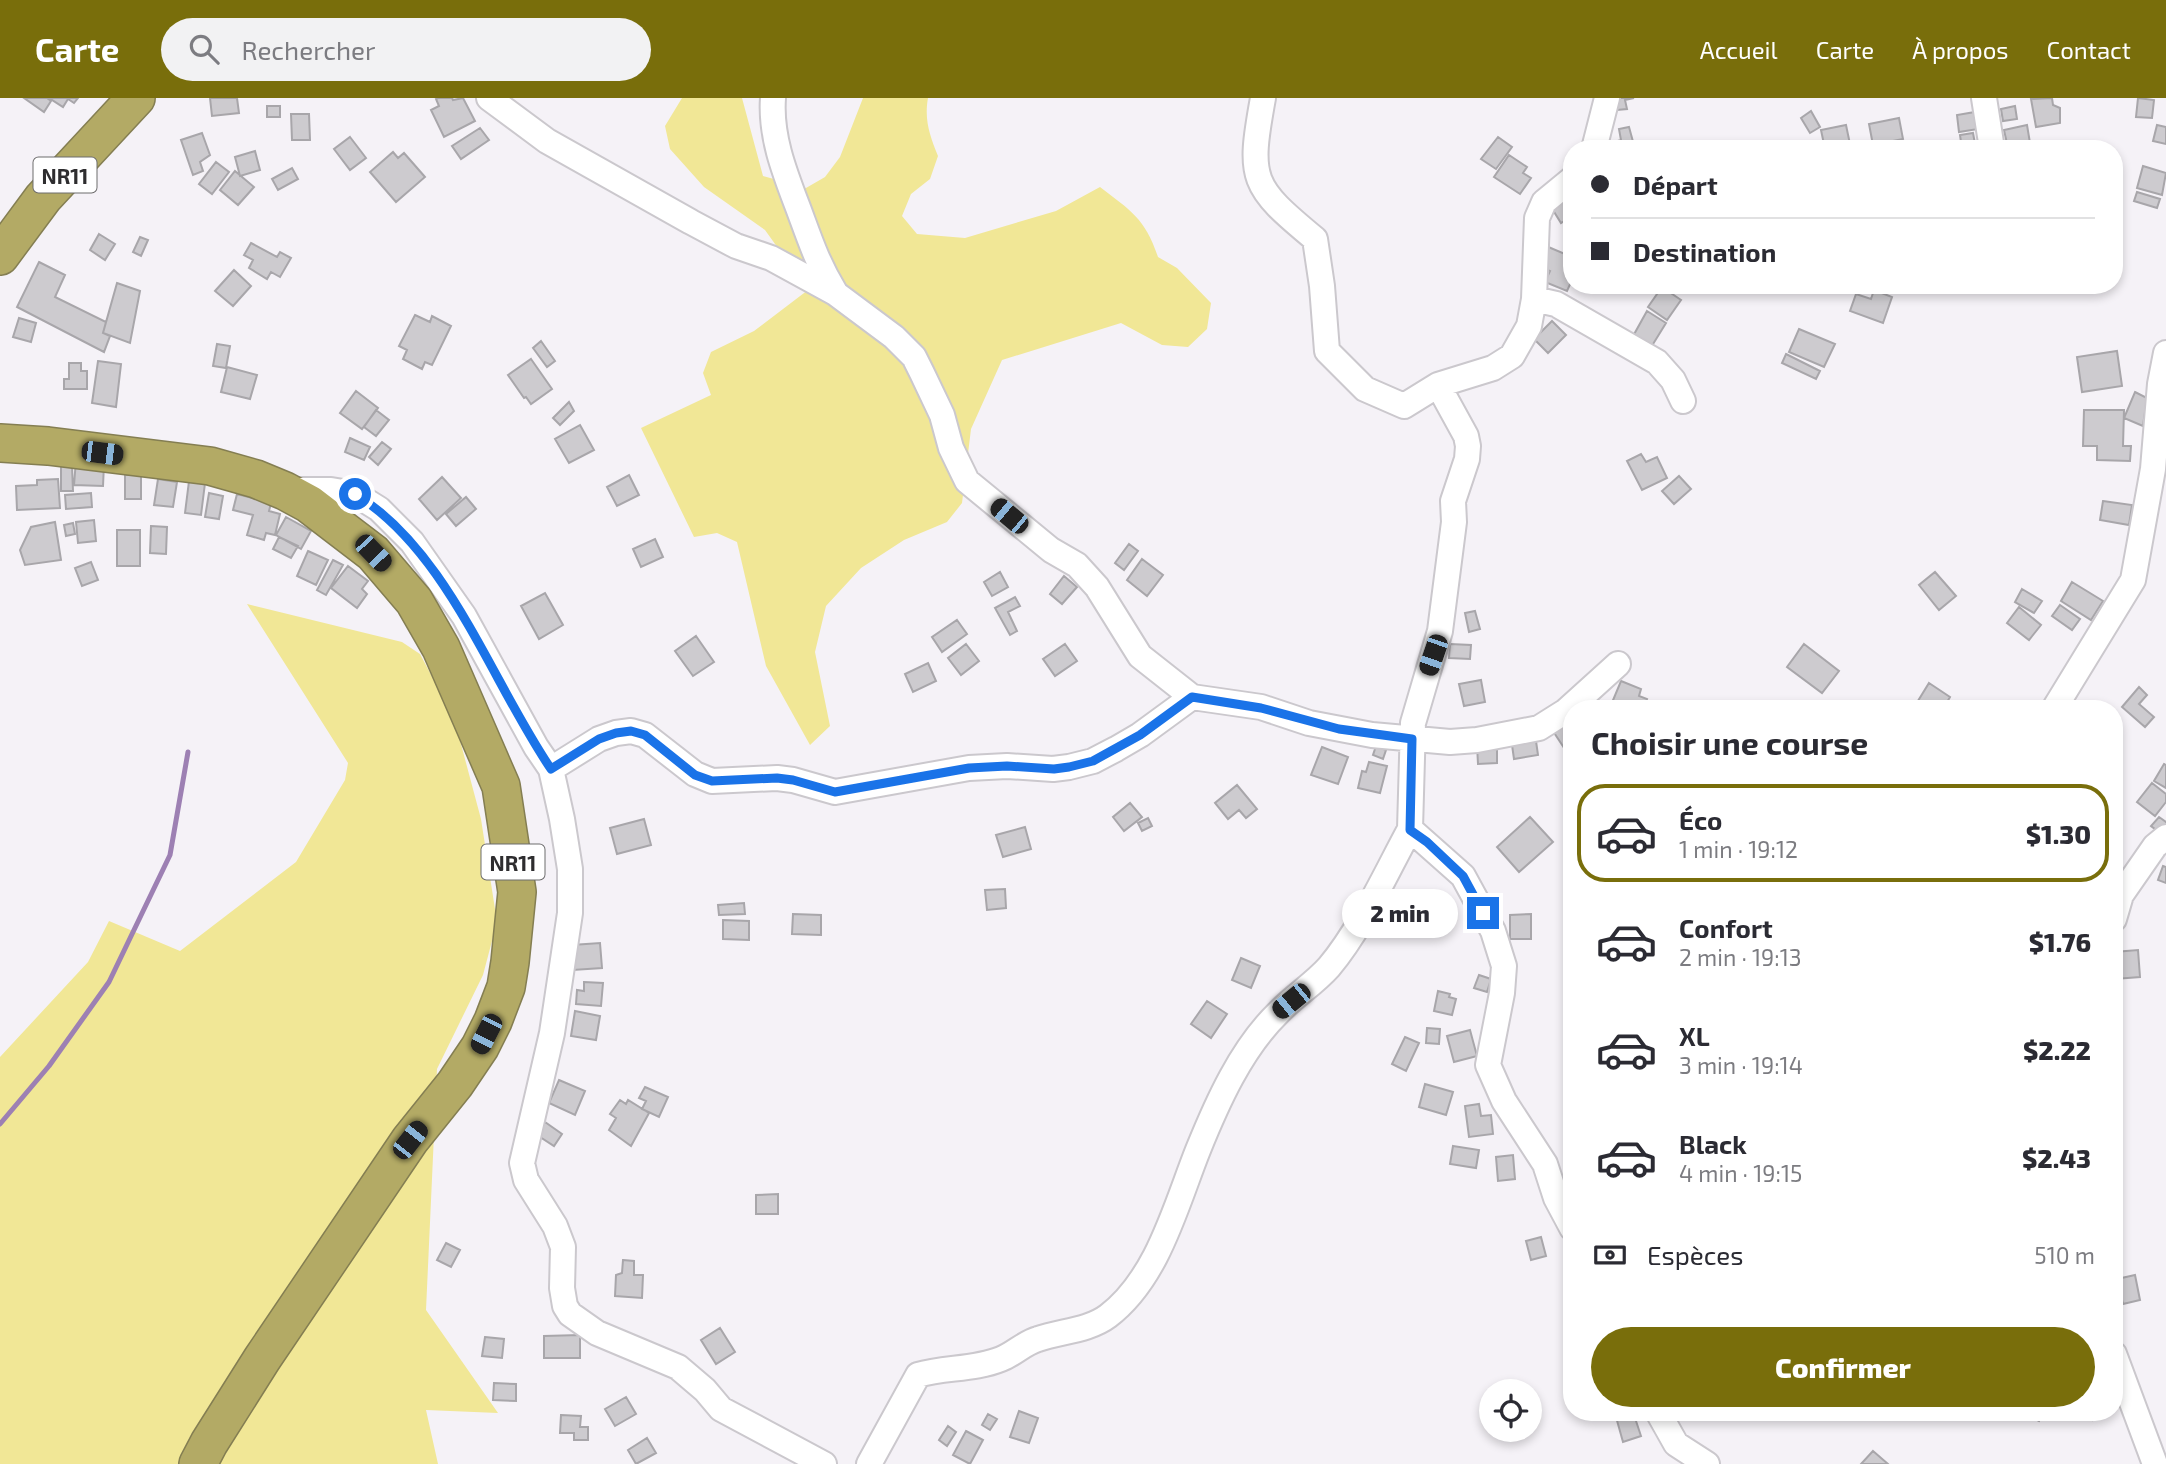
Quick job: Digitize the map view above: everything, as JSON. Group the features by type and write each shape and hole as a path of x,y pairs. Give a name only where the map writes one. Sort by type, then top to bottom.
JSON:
{"highway":[{"name":"NR11","path":"0,256 43,198 136,98"},
{"name":"NR11","path":"0,416 48,446"},
{"name":"NR11","path":"0,443 48,446 211,466 256,479 309,505 373,553 414,601 441,648 501,786 517,892 503,996 480,1047 455,1084 410,1140 262,1359 198,1464"}],"street":[{"path":"489,98 547,141 716,236 771,258 835,293 866,314 914,357 942,415 951,449 967,481 1051,550 1077,565 1097,587 1140,656 1192,697 1261,708 1339,729 1450,742 1477,740 1539,728 1563,713"},
{"path":"773,98 772,117 782,166 818,265 835,293"},
{"path":"1263,98 1254,160 1259,183 1276,206 1315,239 1327,351 1364,389 1404,406 1438,385 1493,369 1512,356 1529,326 1534,299 1536,219 1545,202 1563,187"},
{"path":"1596,140 1607,98"},
{"path":"1983,98 1990,140"},
{"path":"1534,299 1556,304 1657,362 1673,380 1683,401"},
{"path":"2060,700 2133,580 2152,469 2160,384 2166,354"},
{"path":"869,1464 918,1375 981,1365 1001,1359 1027,1343 1105,1318 1124,1303 1162,1242 1210,1121 1254,1040 1278,1012 1329,967 1346,943 1410,830 1413,723 1440,631 1454,522 1453,501 1467,459 1466,436 1438,385"},
{"path":"285,491 331,489 355,494 379,509 412,542 464,617 551,769 570,869 570,913 552,1033 522,1163 526,1180 555,1226 563,1247 562,1288 565,1306 570,1314 597,1333 678,1367 705,1390 721,1409 824,1464"},
{"path":"1578,700 1618,664"},
{"path":"551,769 599,739 631,731 645,735 695,775 712,781 777,778 835,792 969,768 1007,766 1054,769 1093,761 1128,742 1192,697"},
{"path":"1410,830 1463,876 1493,931 1504,967 1489,1065 1504,1101 1545,1164 1563,1211"},
{"path":"2123,892 2155,846 2166,837"},
{"path":"2123,1378 2155,1464"},
{"path":"1663,1421 1676,1444 1707,1464"}],"shaded area":[{"path":"682,98 742,98 763,176 806,188 825,177 840,157 863,98 928,98 928,128 938,156 930,179 911,194 902,216 917,234 965,238 1056,211 1100,187 1136,216 1148,233 1158,257 1177,268 1211,303 1207,329 1188,347 1162,345 1121,323 1002,360 971,429 962,503 947,522 904,540 861,568 826,606 815,652 830,726 810,745 766,666 737,542 717,533 694,537 641,428 711,395 703,373 711,352 754,331 808,290 765,230 704,187 670,149 665,126"},
{"path":"247,604 402,642 420,654 454,718 481,819 497,922 483,975 437,1069 426,1310 498,1413 426,1410 438,1464 0,1464 0,1057 88,962 109,921 180,951 296,862 345,780 348,763"}],"building":[{"path":"24,98 47,98 51,101 44,112"},
{"path":"49,98 78,98 74,103 68,99 63,107"},
{"path":"210,98 237,98 239,113 212,116"},
{"path":"463,98 475,121 444,137 431,110 439,106 436,99"},
{"path":"1614,98 1634,98 1625,100 1627,109 1617,110"},
{"path":"2052,98 2053,105 2060,108 2060,123 2036,127 2031,99"},
{"path":"2138,98 2154,100 2152,118 2136,117"},
{"path":"267,106 280,106 280,117 267,117"},
{"path":"2015,106 2017,119 2003,121 2001,109"},
{"path":"1811,111 1820,127 1810,133 1801,118"},
{"path":"1975,112 1978,129 1959,132 1957,115"},
{"path":"291,114 309,114 310,140 292,140"},
{"path":"1899,118 1903,139 1872,140 1869,124"},
{"path":"1846,125 1849,140 1823,140 1821,130"},
{"path":"2027,125 2030,140 2006,140 2004,130"},
{"path":"2157,125 2166,127 2166,144 2153,141"},
{"path":"1629,127 1633,140 1621,140 1619,129"},
{"path":"480,128 489,140 461,159 452,146"},
{"path":"202,133 210,155 200,162 203,171 193,175 181,140"},
{"path":"1973,133 1974,140 1961,140 1960,135"},
{"path":"350,137 366,158 350,170 334,149"},
{"path":"1498,137 1512,147 1496,169 1481,159"},
{"path":"255,151 260,170 240,176 235,157"},
{"path":"393,152 398,158 404,153 425,177 396,202 370,172"},
{"path":"1509,155 1527,167 1523,173 1531,178 1520,194 1494,177"},
{"path":"216,162 229,172 212,194 199,184"},
{"path":"2143,166 2166,173 2162,195 2137,188"},
{"path":"292,168 298,179 278,190 272,179"},
{"path":"235,171 254,187 238,205 220,190"},
{"path":"2137,192 2160,199 2157,208 2134,201"},
{"path":"1563,193 1563,222 1561,223 1548,202"},
{"path":"99,234 115,244 105,260 90,250"},
{"path":"140,237 148,240 141,256 133,252"},
{"path":"251,243 277,257 280,252 291,258 280,277 271,272 267,279 249,268 253,260 244,255"},
{"path":"1546,246 1563,253 1563,289 1545,282 1550,271 1538,266"},
{"path":"39,262 65,275 55,297 106,322 103,333 110,336 104,352 17,307"},
{"path":"234,270 251,286 233,306 215,291"},
{"path":"117,283 140,291 130,343 103,333"},
{"path":"1657,294 1672,294 1681,300 1667,320 1648,307"},
{"path":"1856,294 1871,299 1873,294 1892,297 1883,323 1850,311"},
{"path":"1647,311 1666,323 1650,349 1632,338"},
{"path":"415,315 430,322 432,316 451,326 432,365 425,362 422,369 403,359 407,350 399,346"},
{"path":"19,318 36,323 31,342 13,337"},
{"path":"1552,321 1566,335 1548,353 1534,339"},
{"path":"1799,329 1835,344 1824,367 1789,352"},
{"path":"541,341 555,361 547,367 533,348"},
{"path":"217,344 230,346 226,368 213,366"},
{"path":"2117,351 2122,386 2082,392 2077,357"},
{"path":"1786,354 1820,371 1816,379 1782,363"},
{"path":"531,359 552,389 531,404 508,375"},
{"path":"98,361 121,364 116,407 92,403"},
{"path":"69,363 81,363 81,371 87,371 87,389 64,389 64,379 69,379"},
{"path":"227,367 257,375 250,399 221,392"},
{"path":"356,391 378,408 362,429 340,413"},
{"path":"2135,392 2147,398 2143,426 2124,418"},
{"path":"569,402 574,411 560,425 553,418"},
{"path":"376,410 389,420 376,436 364,427"},
{"path":"2084,410 2124,410 2123,446 2131,446 2130,461 2097,460 2097,446 2083,446"},
{"path":"580,425 594,450 569,463 555,439"},
{"path":"350,438 370,447 364,460 345,452"},
{"path":"382,442 391,449 378,465 369,457"},
{"path":"1641,454 1646,462 1657,457 1667,478 1642,490 1627,461"},
{"path":"76,460 104,464 103,486 74,485"},
{"path":"61,466 72,466 73,491 61,491"},
{"path":"125,475 141,475 141,499 125,499"},
{"path":"629,475 639,495 617,506 607,487"},
{"path":"1679,476 1691,489 1674,504 1662,491"},
{"path":"442,477 461,498 437,520 419,499"},
{"path":"58,479 60,508 17,510 16,486 37,485 37,480"},
{"path":"158,479 177,482 173,507 154,505"},
{"path":"189,481 205,483 201,515 185,513"},
{"path":"91,493 92,507 66,509 65,495"},
{"path":"209,493 223,496 219,519 205,517"},
{"path":"237,494 271,503 269,511 280,514 275,535 266,533 264,540 247,535 253,515 233,510"},
{"path":"466,497 476,509 456,526 446,514"},
{"path":"2103,501 2132,505 2129,525 2100,520"},
{"path":"286,517 311,531 301,549 276,535"},
{"path":"94,520 96,541 78,543 76,522"},
{"path":"55,522 61,560 25,565 20,550 31,527"},
{"path":"73,523 75,534 66,536 64,525"},
{"path":"151,526 167,527 166,554 150,553"},
{"path":"117,530 140,530 140,566 117,566"},
{"path":"279,537 298,546 291,558 273,549"},
{"path":"655,539 663,557 641,567 633,549"},
{"path":"1129,544 1138,551 1124,570 1115,563"},
{"path":"308,551 328,560 316,585 297,576"},
{"path":"1142,559 1163,575 1147,596 1127,580"},
{"path":"333,560 343,565 326,595 317,590"},
{"path":"91,562 98,580 82,586 75,568"},
{"path":"348,566 368,581 362,589 367,594 357,608 331,588"},
{"path":"1000,572 1008,587 992,596 984,582"},
{"path":"1935,572 1956,596 1939,610 1919,585"},
{"path":"1064,576 1077,587 1062,604 1050,594"},
{"path":"2072,582 2103,601 2091,620 2061,601"},
{"path":"2022,589 2042,601 2034,613 2015,602"},
{"path":"545,593 563,625 539,639 521,606"},
{"path":"1015,597 1020,606 1008,612 1017,631 1010,635 995,608"},
{"path":"2060,605 2080,619 2072,630 2052,616"},
{"path":"2019,607 2041,625 2029,640 2007,623"},
{"path":"1475,611 1480,629 1469,632 1465,613"},
{"path":"957,620 967,634 942,652 932,637"},
{"path":"696,636 714,662 693,676 675,651"},
{"path":"966,644 979,661 961,675 948,658"},
{"path":"1065,644 1077,661 1055,676 1043,659"},
{"path":"1450,644 1471,645 1470,659 1449,658"},
{"path":"1804,644 1839,671 1822,693 1787,667"},
{"path":"928,663 936,681 913,692 905,674"},
{"path":"1481,680 1485,702 1464,706 1459,684"},
{"path":"1621,681 1641,689 1639,696 1647,699 1647,700 1613,700"},
{"path":"1929,683 1950,697 1948,700 1919,700"},
{"path":"2139,687 2147,695 2139,704 2154,717 2145,727 2123,706"},
{"path":"1563,720 1563,746 1551,728"},
{"path":"1536,741 1538,755 1514,759 1512,745"},
{"path":"1477,745 1489,750 1497,749 1497,763 1478,764"},
{"path":"1376,746 1386,750 1383,759 1373,755"},
{"path":"1322,747 1348,757 1338,784 1311,775"},
{"path":"1369,762 1387,766 1380,793 1358,788 1362,771 1366,772"},
{"path":"2164,764 2166,765 2166,788 2154,781"},
{"path":"2152,783 2166,794 2166,802 2155,816 2137,802"},
{"path":"1237,785 1257,809 1246,818 1239,810 1228,819 1215,803"},
{"path":"1130,803 1142,817 1124,831 1113,817"},
{"path":"1530,817 1553,842 1519,872 1497,847"},
{"path":"2159,817 2166,822 2163,835 2151,826"},
{"path":"1148,818 1152,826 1142,831 1138,823"},
{"path":"644,819 651,845 617,854 610,828"},
{"path":"1025,827 1031,849 1003,857 996,835"},
{"path":"2163,866 2166,867 2166,883 2158,880"},
{"path":"1005,889 1006,908 987,910 985,890"},
{"path":"744,903 745,914 719,915 718,905"},
{"path":"793,914 821,915 821,935 792,934"},
{"path":"1531,914 1531,939 1510,939 1510,915"},
{"path":"723,920 749,921 749,940 723,939"},
{"path":"600,943 602,968 573,970 572,945"},
{"path":"2138,950 2140,977 2123,978 2123,951"},
{"path":"1241,958 1260,966 1251,988 1232,980"},
{"path":"1479,975 1491,979 1487,992 1474,988"},
{"path":"584,982 603,983 601,1006 576,1004 577,990 584,991"},
{"path":"1438,991 1450,994 1449,997 1456,999 1452,1015 1434,1011"},
{"path":"1207,1001 1227,1014 1211,1038 1191,1024"},
{"path":"575,1011 600,1016 596,1040 571,1036"},
{"path":"1427,1028 1440,1029 1439,1044 1426,1043"},
{"path":"1470,1030 1477,1056 1454,1062 1447,1036"},
{"path":"1405,1037 1419,1043 1406,1071 1392,1064"},
{"path":"559,1080 585,1091 575,1115 549,1103"},
{"path":"1425,1084 1453,1092 1446,1115 1419,1107"},
{"path":"645,1087 668,1097 659,1117 642,1109 646,1101 639,1098"},
{"path":"620,1100 626,1104 628,1100 649,1113 631,1146 609,1130 616,1118 610,1114"},
{"path":"1479,1104 1481,1116 1491,1115 1493,1134 1469,1137 1465,1106"},
{"path":"545,1122 562,1134 554,1146 537,1135"},
{"path":"1453,1146 1479,1150 1476,1168 1450,1164"},
{"path":"1513,1155 1515,1179 1498,1181 1496,1157"},
{"path":"778,1194 778,1214 756,1214 756,1195"},
{"path":"1541,1237 1546,1256 1531,1260 1526,1241"},
{"path":"446,1243 460,1250 451,1267 437,1260"},
{"path":"623,1260 634,1261 634,1275 643,1275 642,1298 615,1296 616,1275 622,1273"},
{"path":"2135,1275 2140,1300 2123,1304 2123,1278"},
{"path":"720,1328 735,1352 716,1364 701,1340"},
{"path":"580,1335 580,1358 544,1358 544,1336"},
{"path":"485,1337 504,1339 502,1358 482,1356"},
{"path":"494,1383 516,1384 516,1401 493,1400"},
{"path":"626,1397 636,1414 615,1426 605,1409"},
{"path":"1019,1411 1038,1418 1029,1443 1010,1437"},
{"path":"988,1414 997,1419 990,1430 982,1425"},
{"path":"561,1415 581,1416 580,1427 588,1427 588,1440 574,1440 574,1433 560,1433"},
{"path":"1617,1421 1636,1421 1641,1436 1623,1442"},
{"path":"948,1426 956,1432 947,1446 939,1440"},
{"path":"966,1431 983,1440 970,1464 953,1455"},
{"path":"647,1438 656,1453 636,1464 628,1450"},
{"path":"1873,1451 1888,1464 1861,1464"}],"waterway":[{"path":"0,1124 49,1066 109,982 170,855 188,752"}],"route":[{"path":"355,494 379,509 412,542 464,617 551,769 599,739 631,731 645,735 703,780 777,778 835,792 969,768 1007,766 1054,769 1082,766 1140,735 1192,697 1238,704 1309,723 1372,735 1412,739 1410,830 1463,876 1483,913"}]}
